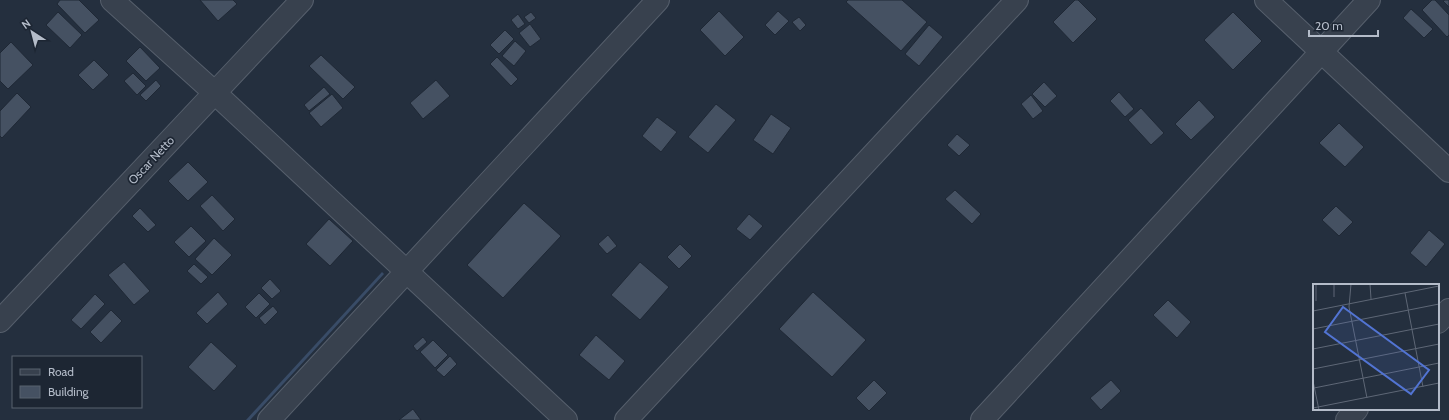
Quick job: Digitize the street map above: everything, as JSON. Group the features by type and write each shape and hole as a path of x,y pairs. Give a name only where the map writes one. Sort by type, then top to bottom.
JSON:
{"street":[{"path":"112,0 215,93 566,420"},
{"name":"Oscar Netto","path":"0,321 302,0"},
{"path":"269,420 658,0"},
{"path":"626,420 1017,0"},
{"path":"1266,0 1449,170"},
{"path":"982,420 1369,0"},
{"path":"1439,321 1449,310"},
{"path":"1347,420 1356,410"}],"water":[{"path":"382,272 384,274 250,420 246,420"}],"building":[{"path":"60,0 79,0 99,20 85,33 57,4"},
{"path":"200,0 233,0 237,4 218,21"},
{"path":"848,0 902,0 927,22 901,51 846,2"},
{"path":"1075,0 1078,0 1097,19 1073,43 1053,22"},
{"path":"1432,0 1435,0 1449,15 1449,35 1447,37 1422,10"},
{"path":"1449,0 1449,7 1443,1"},
{"path":"1411,9 1433,29 1424,38 1403,18"},
{"path":"719,11 744,37 725,56 700,30"},
{"path":"778,11 789,21 775,35 765,25"},
{"path":"58,12 82,35 70,48 46,25"},
{"path":"531,12 536,18 529,23 524,17"},
{"path":"1233,12 1262,41 1233,70 1204,40"},
{"path":"518,14 525,24 518,29 511,20"},
{"path":"799,17 806,25 800,31 792,22"},
{"path":"530,24 541,39 530,47 519,33"},
{"path":"929,25 943,37 919,66 905,54"},
{"path":"505,30 514,39 499,54 490,45"},
{"path":"515,41 526,51 514,66 502,56"},
{"path":"11,42 33,65 8,89 0,81 0,53"},
{"path":"140,47 160,68 146,81 126,61"},
{"path":"321,55 355,87 343,99 309,66"},
{"path":"497,57 518,79 511,86 490,64"},
{"path":"94,60 109,75 93,90 78,75"},
{"path":"133,73 146,86 137,95 124,81"},
{"path":"156,80 161,86 146,101 140,95"},
{"path":"436,80 450,96 423,119 410,103"},
{"path":"1044,82 1057,96 1045,107 1032,94"},
{"path":"324,87 330,94 309,111 304,105"},
{"path":"1119,92 1134,109 1125,117 1110,101"},
{"path":"17,93 31,107 2,138 0,136 0,111"},
{"path":"332,94 343,108 321,127 309,113"},
{"path":"1031,95 1043,111 1033,119 1021,104"},
{"path":"1199,100 1215,117 1191,140 1175,124"},
{"path":"716,104 736,120 708,153 688,137"},
{"path":"1141,108 1164,133 1151,145 1128,120"},
{"path":"771,114 791,128 773,154 753,140"},
{"path":"657,117 677,132 661,152 642,136"},
{"path":"1339,123 1364,147 1345,167 1319,143"},
{"path":"957,134 970,145 959,156 947,145"},
{"path":"188,162 208,182 188,201 168,181"},
{"path":"955,190 981,214 972,224 945,199"},
{"path":"212,195 235,219 223,231 200,206"},
{"path":"524,203 561,236 503,298 467,265"},
{"path":"1336,206 1353,222 1339,236 1322,220"},
{"path":"140,208 156,225 148,232 132,216"},
{"path":"749,214 763,226 750,240 736,229"},
{"path":"329,219 353,241 330,266 306,244"},
{"path":"191,226 206,241 189,257 174,242"},
{"path":"1429,230 1445,244 1426,267 1410,253"},
{"path":"608,235 617,246 607,254 598,244"},
{"path":"214,238 232,255 212,275 195,259"},
{"path":"680,244 692,256 679,269 667,257"},
{"path":"124,262 150,291 134,305 108,275"},
{"path":"640,262 669,287 640,320 611,295"},
{"path":"194,264 208,277 201,284 187,271"},
{"path":"270,279 281,291 272,299 261,288"},
{"path":"218,292 228,304 207,324 196,313"},
{"path":"813,292 866,340 832,377 779,329"},
{"path":"259,293 270,304 256,318 245,307"},
{"path":"95,294 105,304 81,329 71,320"},
{"path":"1168,300 1191,322 1177,338 1153,315"},
{"path":"273,306 278,312 265,325 259,318"},
{"path":"111,310 122,321 101,343 90,332"},
{"path":"596,335 625,361 609,380 579,355"},
{"path":"423,337 427,342 417,351 413,346"},
{"path":"433,340 448,355 435,368 420,352"},
{"path":"211,342 237,366 214,391 188,367"},
{"path":"450,356 457,364 444,377 436,370"},
{"path":"874,380 887,393 869,411 856,398"},
{"path":"1111,380 1121,391 1101,410 1090,398"},
{"path":"413,409 421,420 399,420"}]}
